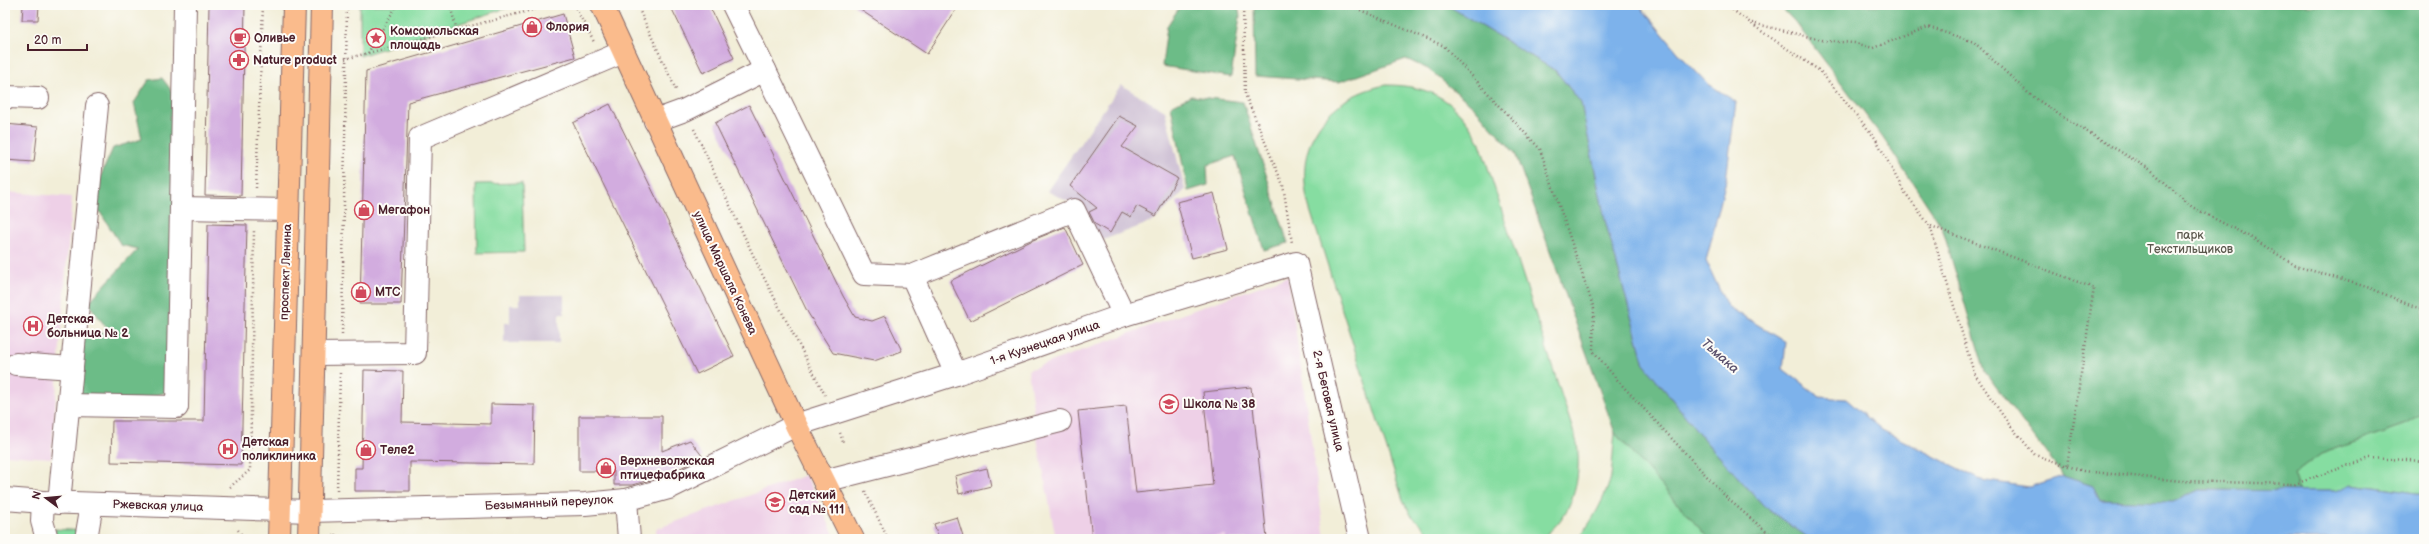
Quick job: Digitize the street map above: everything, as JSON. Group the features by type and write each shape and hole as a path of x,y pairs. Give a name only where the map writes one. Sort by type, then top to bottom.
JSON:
{"main road":[{"name":"проспект Ленина","path":"280,539 287,210 294,5"},
{"path":"309,539 322,5"},
{"name":"улица Маршала Конева","path":"602,5 796,425 853,539"}],"street":[{"path":"69,405 177,407 185,5"},
{"path":"733,5 864,274 912,276 1074,210 1124,315"},
{"path":"314,354 415,353 420,138 623,52"},
{"path":"655,121 685,110 765,70"},
{"path":"5,97 38,98"},
{"path":"47,539 42,521 51,503 69,405 97,106"},
{"path":"181,208 287,210"},
{"name":"1-я Кузнецкая улица","path":"796,425 956,374 1124,315 1296,263"},
{"name":"2-я Беговая улица","path":"1296,263 1362,538"},
{"path":"912,276 956,374"},
{"path":"16,364 72,368"},
{"path":"824,481 1060,421"},
{"name":"Безымянный переулок","path":"310,511 585,504 626,500 669,488 796,425"},
{"name":"Ржевская улица","path":"5,499 51,503 310,511"},
{"path":"626,500 629,539"},
{"path":"86,539 92,504"}],"path":[{"path":"250,470 255,209 263,5"},
{"path":"338,470 347,5"},
{"path":"367,53 397,5"},
{"path":"451,5 457,30"},
{"path":"345,59 551,5"},
{"path":"574,5 585,24"},
{"path":"637,5 762,274 834,413 842,442"},
{"path":"1243,5 1245,94 1283,185 1296,263"},
{"path":"1354,5 1360,10 1444,46 1540,149 1594,309 1594,351 1620,383 1728,499 1775,539"},
{"path":"1726,5 1820,71 1876,139 1903,190 1930,226 1974,373 2008,423 2035,455 2083,472 2181,481 2295,484 2370,458 2424,462"},
{"path":"1749,22 1826,41 1855,43 1873,48 1928,27 1974,42 2028,93 2064,118 2151,170 2192,207 2252,238 2296,266 2370,288 2414,307 2424,309"},
{"path":"1930,226 2094,288 2067,466"},
{"path":"856,473 888,539"}],"shaded area":[{"path":"1121,85 1165,111 1185,190 1154,221 1092,244 1075,205 1047,191"},
{"name":"Детская больница № 2","path":"5,192 72,197 51,458 5,455"},
{"name":"Школа № 38","path":"1288,276 1325,539 1056,539 1038,444 1028,370"},
{"path":"520,295 564,295 564,314 559,314 559,343 504,343 504,323 510,323 510,305 520,305"},
{"name":"Детский сад № 111","path":"806,475 836,539 657,539 656,529"}],"green space":[{"path":"360,5 516,5 360,56"},
{"path":"1181,5 1238,5 1240,16 1231,77 1162,66 1167,26"},
{"path":"1254,5 1447,5 1556,71 1581,103 1606,224 1644,364 1706,442 1764,506 1810,539 1709,539 1615,433 1515,153 1473,106 1428,69 1406,59 1339,82 1255,76"},
{"name":"парк Текстильщиков","path":"1779,5 2424,5 2424,413 2406,424 2321,454 2294,474 2300,491 2199,490 2172,503 2100,500 2093,486 2063,476 1985,372 1942,227 1883,138 1795,22"},
{"path":"162,78 178,99 171,390 147,399 78,401 74,339 109,331 88,303 138,249 121,245 91,198 113,148 142,139 134,103 149,80"},
{"path":"1386,85 1417,88 1442,99 1463,117 1480,143 1577,443 1578,471 1573,497 1568,509 1560,520 1540,539 1435,539 1411,515 1403,500 1310,210 1305,187 1305,166 1309,146 1317,129 1329,113 1345,101 1364,91"},
{"path":"1191,96 1243,102 1288,243 1264,250 1235,156 1207,165 1208,185 1188,191 1171,106"},
{"path":"522,183 524,252 477,253 476,184"},
{"path":"2424,413 2424,494 2353,484 2336,491 2300,491 2294,474 2321,454 2406,424"},
{"path":"1615,433 1709,539 1575,539 1591,521 1606,491 1611,476"},
{"path":"55,529 83,531 81,539 56,539"}],"water":[{"name":"Тьмака","path":"1447,5 1639,5 1681,56 1707,83 1736,102 1726,180 1706,261 1727,306 1786,342 1783,369 1820,397 1846,399 1882,430 1981,480 2029,487 2063,476 2093,486 2100,500 2172,502 2199,490 2336,491 2352,484 2424,494 2424,539 1810,539 1764,506 1706,442 1644,364 1606,224 1581,103 1556,71"}],"building":[{"path":"23,5 39,5 38,20 22,20"},
{"path":"209,5 245,5 241,196 205,195"},
{"path":"670,5 709,5 734,58 703,73"},
{"path":"853,5 959,5 927,54"},
{"path":"563,14 575,57 408,102 401,304 360,304 366,71"},
{"path":"610,104 734,356 697,374 573,123"},
{"path":"749,105 843,296 855,317 872,321 885,316 902,351 874,361 833,353 808,313 715,123"},
{"path":"1119,116 1138,126 1122,147 1177,178 1156,216 1137,206 1131,217 1122,212 1110,233 1095,224 1089,212 1097,208 1070,186"},
{"path":"5,124 38,127 34,162 5,160"},
{"path":"1214,193 1228,249 1192,258 1177,202"},
{"path":"208,224 247,225 241,465 111,462 112,421 204,421"},
{"path":"1065,227 1083,265 970,321 950,281 1033,240"},
{"path":"364,370 403,371 402,422 491,424 491,404 535,405 534,464 410,462 410,491 355,491 355,468 362,468"},
{"path":"1251,387 1267,539 1225,539 1225,535 1185,539 1092,539 1078,411 1126,406 1136,493 1213,485 1203,392"},
{"path":"579,416 662,416 662,451 690,440 703,457 664,476 632,485 614,485 614,471 579,471"},
{"path":"987,468 991,486 959,494 955,476"},
{"path":"957,517 964,539 939,539 934,524"}],"place":[{"name":"Флория","path":"532,27"},
{"name":"Оливье","path":"240,38"},
{"name":"Комсомольская площадь","path":"376,38"},
{"name":"Nature product","path":"239,60"},
{"name":"Мегафон","path":"364,210"},
{"name":"МТС","path":"361,292"},
{"name":"Детская больница № 2","path":"33,326"},
{"name":"Школа № 38","path":"1169,404"},
{"name":"Детская поликлиника","path":"228,449"},
{"name":"Теле2","path":"366,450"},
{"name":"Верхневолжская птицефабрика","path":"606,468"},
{"name":"Детский сад № 111","path":"775,502"}]}
